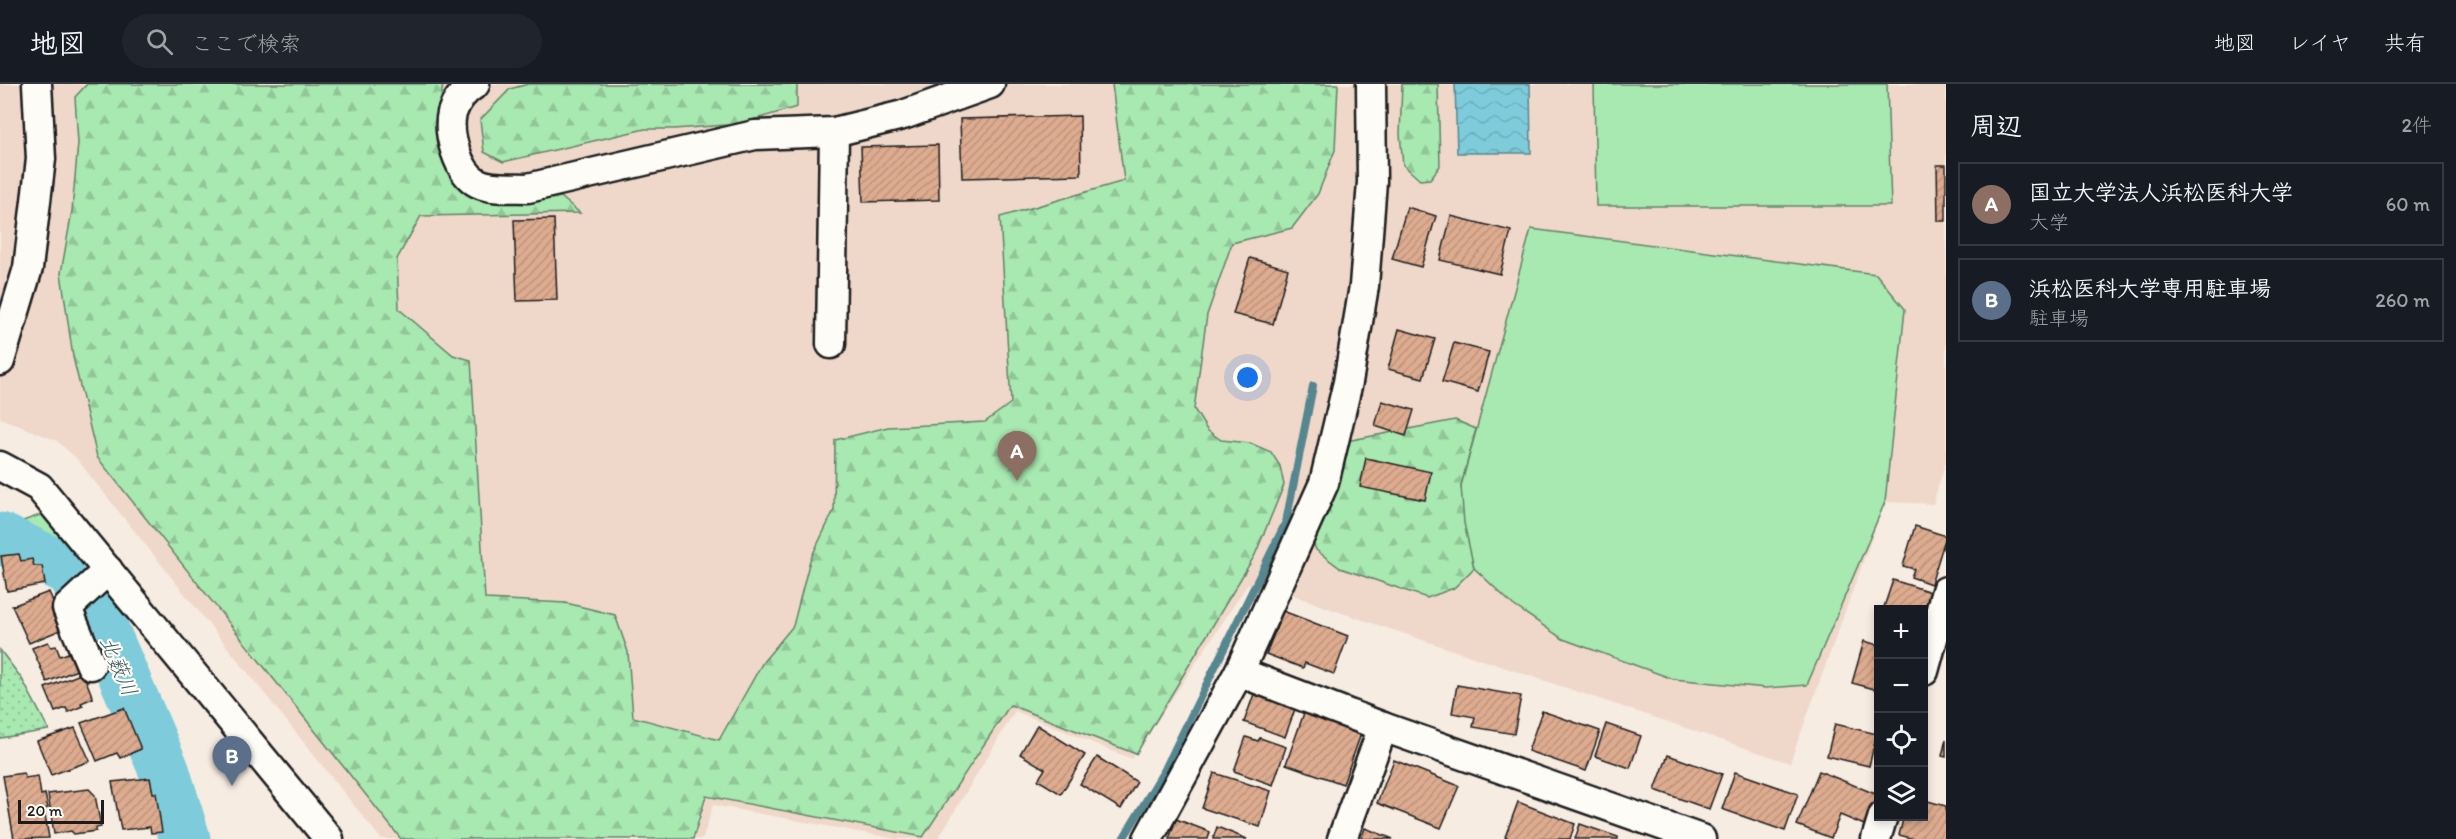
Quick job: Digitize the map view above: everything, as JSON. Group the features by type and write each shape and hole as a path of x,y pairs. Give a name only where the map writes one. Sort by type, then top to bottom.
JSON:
{"street":[{"path":"0,361 28,268 41,159 37,84"},
{"path":"475,84 465,91 452,113 452,142 464,173 478,183 492,187 528,188 754,135 834,132 903,115 990,84"},
{"path":"1148,839 1239,672 1324,483 1348,382 1364,286 1372,182 1371,84"},
{"path":"831,344 834,132"},
{"path":"0,466 39,487 104,575 329,839"},
{"path":"91,665 67,608 104,575"},
{"path":"1926,659 1946,591"},
{"path":"1239,672 1383,727 1701,839"},
{"path":"1342,839 1383,727"},
{"path":"1876,839 1881,821"}],"shaded area":[{"path":"0,84 1946,84 1946,461 1933,504 1885,502 1790,763 1333,610 1278,589 1248,584 1132,759 1015,711 938,839 896,839 713,805 703,839 381,839 75,457 57,441 0,418"}],"green space":[{"path":"87,84 443,84 439,115 443,145 535,201 561,197 580,213 421,216 397,259 399,309 453,355 471,360 485,599 566,603 615,615 628,652 633,717 719,740 763,662 793,626 810,560 834,510 835,440 888,427 985,422 1011,403 1000,217 1124,181 1112,84 1338,84 1335,150 1318,194 1292,228 1232,243 1207,315 1194,409 1207,430 1221,440 1250,443 1271,452 1280,466 1284,485 1255,555 1136,754 1010,705 923,837 706,796 693,839 401,839 97,457 73,357 61,273 72,211 78,143 75,97"},
{"path":"528,84 797,84 797,107 739,124 645,129 503,162 484,152 480,120 510,89"},
{"path":"1402,84 1438,84 1440,166 1430,179 1420,180 1403,165 1400,134"},
{"path":"1594,84 1887,84 1891,206 1596,206"},
{"path":"1531,229 1876,274 1905,309 1885,502 1807,685 1766,688 1673,679 1563,639 1513,605 1474,568 1464,523 1461,486"},
{"path":"1455,420 1476,429 1461,486 1474,568 1454,588 1427,598 1340,568 1316,550 1306,522 1321,446"},
{"path":"46,515 90,567 78,577 72,562 0,532 0,529"},
{"path":"115,610 124,624 148,696 165,728 172,736 207,839 192,839 159,741 105,611"},
{"path":"0,650 22,679 49,730 0,738"}],"water":[{"path":"1455,84 1530,84 1531,153 1457,153"}],"building":[{"path":"1080,116 1081,175 962,178 960,119"},
{"path":"938,145 939,200 863,202 861,147"},
{"path":"1937,165 1946,165 1946,221 1938,221"},
{"path":"1407,207 1436,216 1421,267 1392,259"},
{"path":"1451,216 1511,231 1500,274 1440,260"},
{"path":"554,219 557,300 517,301 514,220"},
{"path":"1250,258 1288,269 1273,324 1233,314"},
{"path":"1399,329 1435,339 1423,378 1388,369"},
{"path":"1454,343 1489,352 1478,392 1442,382"},
{"path":"1382,401 1414,410 1406,436 1375,426"},
{"path":"1366,458 1431,472 1425,500 1360,487"},
{"path":"1915,526 1946,536 1931,584 1911,577 1914,569 1903,566"},
{"path":"19,554 21,561 32,559 34,566 42,566 45,584 7,591 1,556"},
{"path":"1893,580 1934,593 1928,613 1928,605 1885,605"},
{"path":"49,592 65,628 29,643 12,606"},
{"path":"1283,611 1348,636 1334,674 1305,663 1303,668 1266,654"},
{"path":"1864,641 1874,644 1874,689 1852,683"},
{"path":"48,642 51,647 56,646 60,656 74,651 82,668 47,682 32,648"},
{"path":"83,673 93,698 81,703 83,706 68,712 66,708 55,712 45,688"},
{"path":"1457,685 1521,696 1514,734 1473,727 1475,717 1452,713"},
{"path":"1254,694 1295,709 1285,737 1244,722"},
{"path":"124,708 141,749 120,758 117,753 97,761 81,723"},
{"path":"1542,711 1600,731 1586,771 1528,751"},
{"path":"1304,713 1361,734 1343,784 1286,764"},
{"path":"1606,724 1641,736 1630,768 1595,756"},
{"path":"1835,724 1874,733 1874,746 1869,766 1827,756"},
{"path":"1037,725 1085,755 1061,794 1038,780 1045,769 1020,754"},
{"path":"75,728 90,761 51,775 37,741"},
{"path":"1246,737 1258,741 1260,738 1286,747 1273,785 1234,771"},
{"path":"1946,739 1946,757 1942,756"},
{"path":"1668,755 1722,774 1709,809 1655,790"},
{"path":"1097,757 1137,782 1121,809 1080,784"},
{"path":"1394,760 1459,786 1441,828 1377,803"},
{"path":"1819,771 1874,793 1874,814 1869,827 1840,815 1831,838 1797,825"},
{"path":"1735,772 1798,794 1785,831 1722,809"},
{"path":"23,773 25,778 38,776 41,795 45,794 48,808 44,809 49,838 14,839 3,776"},
{"path":"1214,773 1271,791 1260,827 1202,808"},
{"path":"150,778 153,793 156,793 162,832 151,833 150,827 121,830 112,782"},
{"path":"89,789 95,795 101,827 96,828 96,831 54,834 48,794"},
{"path":"1928,801 1946,806 1946,839 1914,839 1899,835 1903,821 1928,821"},
{"path":"1518,802 1575,824 1570,839 1511,839 1505,837"},
{"path":"1176,819 1210,832 1208,839 1169,839"},
{"path":"1580,824 1618,837 1618,839 1575,839"},
{"path":"1217,827 1247,839 1213,839"},
{"path":"1365,828 1393,839 1361,839"}],"waterway":[{"path":"1123,839 1165,769 1286,522 1313,386"},
{"name":"北薮川","path":"0,538 69,570 96,612 164,770 185,839"}],"place":[{"name":"国立大学法人浜松医科大学","path":"1017,481"},
{"name":"浜松医科大学専用駐車場","path":"232,786"}]}
